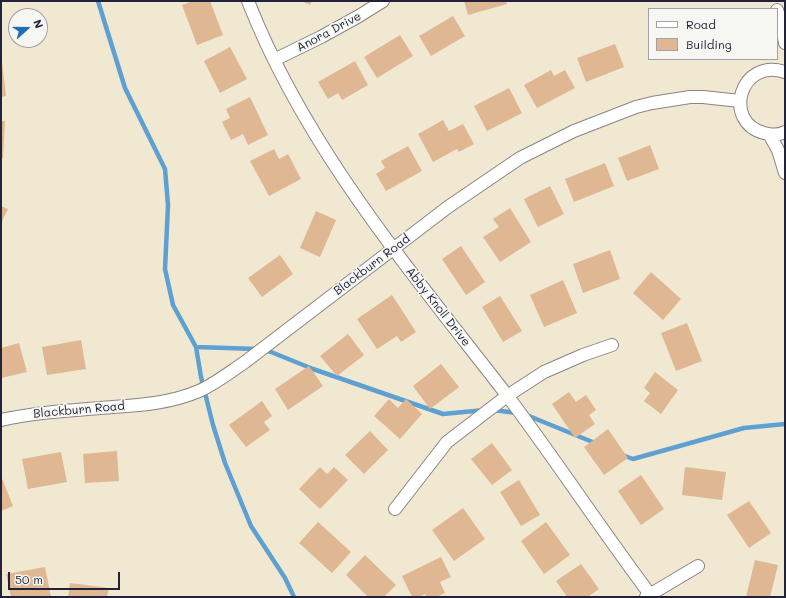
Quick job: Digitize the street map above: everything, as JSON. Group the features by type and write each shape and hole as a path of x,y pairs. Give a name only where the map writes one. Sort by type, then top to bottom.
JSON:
{"street":[{"name":"Abby Knoll Drive","path":"248,1 274,60 298,106 331,160 393,249 507,396 649,596"},
{"name":"Anora Drive","path":"274,60 327,34 360,16 383,1"},
{"path":"778,14 785,43"},
{"path":"785,72 767,64 748,81 742,90 740,101 741,111 745,120 755,130 769,134 781,134 785,132"},
{"name":"Blackburn Road","path":"1,420 46,413 153,404 199,391 245,362 448,207 520,158 574,131 636,108 675,99 703,97 740,101"},
{"path":"769,134 778,150 785,173"},
{"path":"395,509 447,442 507,396 544,372 612,344"},
{"path":"649,596 698,566"}],"building":[{"path":"193,1 210,1 223,35 197,45 182,5"},
{"path":"302,1 312,1 310,5"},
{"path":"464,1 506,1 507,4 468,15"},
{"path":"453,16 465,36 431,56 419,36"},
{"path":"400,35 413,56 377,78 364,57"},
{"path":"615,44 624,67 586,82 577,58"},
{"path":"230,47 247,79 220,93 204,61"},
{"path":"355,61 368,85 342,100 338,93 328,99 318,82"},
{"path":"1,62 6,96 1,97"},
{"path":"551,70 554,76 565,70 575,88 537,108 524,85"},
{"path":"509,88 522,113 487,131 474,106"},
{"path":"250,97 268,135 248,145 243,134 231,140 222,122 230,118 226,109"},
{"path":"443,120 449,131 463,124 474,144 459,152 457,149 433,162 418,134"},
{"path":"1,121 5,121 3,158 1,158"},
{"path":"650,145 659,169 627,181 618,158"},
{"path":"408,146 422,171 386,191 376,174 385,168 381,161"},
{"path":"274,149 279,159 288,154 301,179 269,196 250,161"},
{"path":"605,163 614,186 574,202 565,179"},
{"path":"550,186 564,214 538,227 524,199"},
{"path":"1,206 8,209 1,223"},
{"path":"510,208 531,242 500,262 483,237 499,227 493,219"},
{"path":"316,211 336,220 320,257 300,248"},
{"path":"461,246 485,282 466,295 442,259"},
{"path":"610,250 620,279 583,293 573,264"},
{"path":"280,255 293,274 262,297 248,278"},
{"path":"651,272 681,299 663,320 633,293"},
{"path":"563,280 577,313 544,327 530,295"},
{"path":"392,295 416,332 401,342 397,336 377,349 357,319"},
{"path":"500,296 522,331 503,342 482,307"},
{"path":"687,323 702,361 676,371 661,333"},
{"path":"348,334 364,355 337,376 320,356"},
{"path":"81,340 86,369 47,375 42,347"},
{"path":"19,343 27,372 1,378 1,348"},
{"path":"441,364 459,387 430,409 413,386"},
{"path":"309,366 323,386 288,410 275,389"},
{"path":"655,372 678,390 661,414 644,401 650,393 644,388"},
{"path":"569,392 576,402 586,395 596,410 589,415 595,424 575,438 552,404"},
{"path":"389,399 398,408 406,399 422,414 400,439 374,416"},
{"path":"262,401 272,416 264,422 270,430 246,447 229,425"},
{"path":"608,429 628,458 604,475 584,447"},
{"path":"370,431 388,450 364,474 345,455"},
{"path":"492,443 512,470 492,485 471,459"},
{"path":"117,451 119,481 85,483 83,454"},
{"path":"61,452 67,482 28,489 22,459"},
{"path":"320,467 327,474 334,467 348,480 320,509 299,489"},
{"path":"685,467 726,472 722,500 682,495"},
{"path":"641,475 664,509 641,525 618,491"},
{"path":"1,476 13,506 1,511"},
{"path":"519,480 540,515 521,526 500,492"},
{"path":"749,501 771,533 749,548 727,515"},
{"path":"463,508 485,539 454,561 432,530"},
{"path":"318,522 351,552 332,573 299,543"},
{"path":"546,522 570,555 544,574 521,541"},
{"path":"365,555 396,585 384,597 368,597 346,575"},
{"path":"441,557 451,577 440,582 445,593 436,597 426,597 425,594 419,597 412,597 402,576"},
{"path":"755,560 778,565 770,597 746,597"},
{"path":"581,564 599,589 588,597 567,597 556,581"},
{"path":"45,567 51,597 11,597 6,574"},
{"path":"70,583 109,588 107,597 68,597"}],"waterway":[{"path":"98,1 125,88 165,169 168,205 165,269 173,305 196,347 201,377 213,425 225,463 251,526 285,578 294,597"},
{"path":"196,347 257,349 271,352 313,369 443,414 485,410"},
{"path":"493,410 517,413"},
{"path":"524,414 595,443"},
{"path":"622,455 633,459 744,428 785,424"}]}
